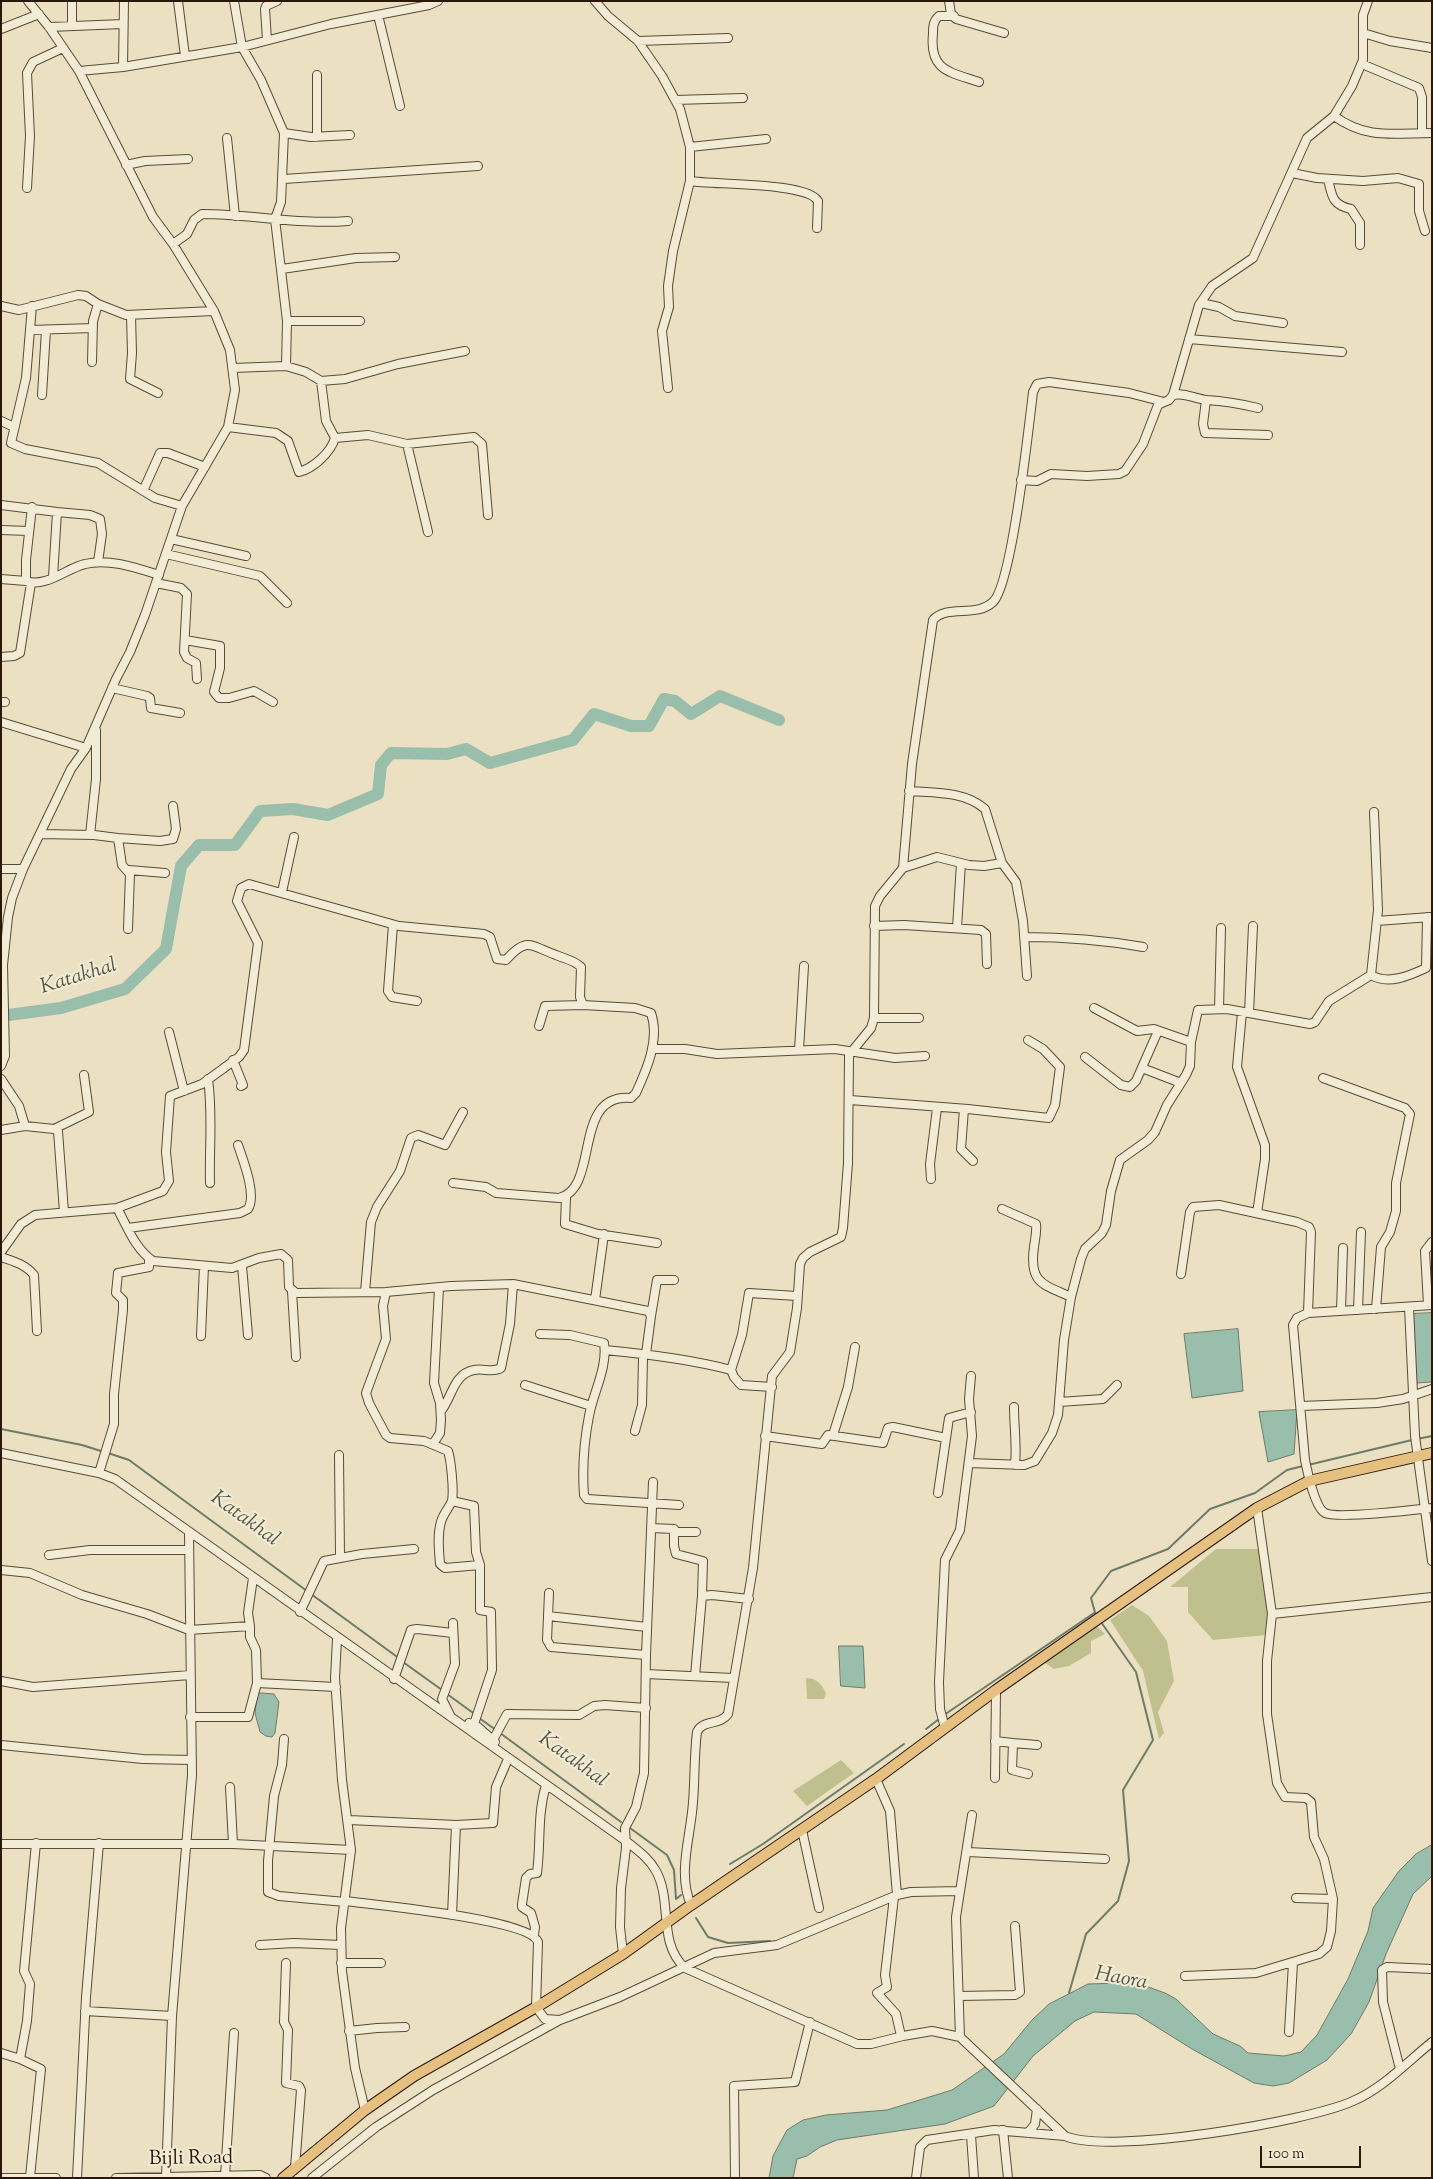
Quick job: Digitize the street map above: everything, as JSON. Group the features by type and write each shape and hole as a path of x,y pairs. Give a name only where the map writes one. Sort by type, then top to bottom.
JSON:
{"main road":[{"path":"283,2178 365,2110 414,2076 536,2007 665,1926 692,1905 876,1779 996,1690 1257,1508 1308,1476 1417,1452 1432,1453"}],"street":[{"path":"1,1066 5,1056 2,965 8,918 23,869 71,769 86,748 130,652 158,579 182,506 228,427 235,390 230,350 214,311 173,244 153,217 79,71 49,27 28,1"},
{"path":"72,1 72,25"},
{"path":"123,67 124,1"},
{"path":"178,1 185,56"},
{"path":"234,1 242,47 261,80 284,133 284,179 280,211 275,218 287,321 286,366"},
{"path":"267,40 265,9 266,6 277,1"},
{"path":"79,71 123,67 242,47 429,5 438,1"},
{"path":"595,1 608,16 638,41 680,109 690,147 690,181 673,251 668,286 669,307 662,331 668,388"},
{"path":"949,1 954,16"},
{"path":"1021,480 1037,481 1051,474 1087,476 1120,474 1125,471 1143,444 1158,405 1169,400 1173,395 1201,303 1212,286 1253,258 1307,138 1334,116 1352,86 1362,64 1363,15 1368,1"},
{"path":"1,29 38,14"},
{"path":"378,15 400,106"},
{"path":"979,82 942,69 935,61 932,39 934,23 939,16 954,16 965,22 1004,33"},
{"path":"49,27 123,24"},
{"path":"1363,33 1390,41 1432,48"},
{"path":"638,41 697,37 728,38"},
{"path":"27,188 30,136 27,73 33,62 63,48"},
{"path":"1362,64 1419,88 1422,97 1422,133"},
{"path":"317,75 317,137"},
{"path":"675,100 744,98"},
{"path":"1334,116 1347,126 1369,133 1404,135 1432,133"},
{"path":"284,133 317,137 350,135"},
{"path":"227,138 235,216"},
{"path":"690,147 766,139"},
{"path":"126,165 146,161 188,159"},
{"path":"284,179 478,166"},
{"path":"1292,173 1328,179 1363,181 1398,178 1419,184 1420,211 1425,230"},
{"path":"1328,179 1335,201 1340,206 1351,209 1358,219 1360,245"},
{"path":"690,181 710,184 740,183 778,187 814,196 818,201 817,228"},
{"path":"173,244 187,234 197,216 296,219 312,223 348,222"},
{"path":"282,270 356,258 395,257"},
{"path":"1,306 19,310 78,296 86,296 98,304 126,315 214,311"},
{"path":"1201,303 1219,307 1235,316 1283,324"},
{"path":"92,362 93,328 98,304"},
{"path":"32,306 26,378 10,440 14,446 98,463 155,498 182,506"},
{"path":"131,315 132,353 130,379 158,393"},
{"path":"287,321 360,321"},
{"path":"30,330 93,328"},
{"path":"42,395 46,330"},
{"path":"1189,339 1342,352"},
{"path":"233,368 286,366 306,372 320,381 345,379 398,364 465,351"},
{"path":"228,427 276,434 288,442 299,472 312,466 333,446 335,438 326,421 320,381"},
{"path":"903,868 912,764 933,620 937,616 944,614 973,612 984,608 999,594 1004,582 1033,392 1037,384 1049,382 1129,393 1164,402"},
{"path":"1173,395 1180,393 1206,400 1227,401 1258,408"},
{"path":"1206,400 1203,424 1205,433 1268,435"},
{"path":"1,421 14,427"},
{"path":"335,438 368,435 407,444 474,437 482,444 488,515"},
{"path":"407,444 428,532"},
{"path":"143,491 160,454 168,454 205,467"},
{"path":"1,504 90,515 100,519 102,534 98,562"},
{"path":"1,657 14,656 20,653 28,582 29,531 32,507"},
{"path":"53,578 58,512"},
{"path":"1,530 29,531"},
{"path":"171,539 246,556"},
{"path":"166,554 260,576 287,602"},
{"path":"1,578 28,582 53,578 86,563 98,562 127,566 181,588 187,594 185,656 196,663 197,680"},
{"path":"185,640 212,643 220,646 220,668 214,692 219,698 230,698 254,691 273,702"},
{"path":"112,688 147,696 150,698 152,708 180,713"},
{"path":"1,722 86,748"},
{"path":"90,835 96,779 96,727"},
{"path":"909,791 958,795 978,803 985,809 1002,863 1016,882 1024,937 1027,976"},
{"path":"40,834 90,835 160,841 173,839 176,828 173,806"},
{"path":"1371,975 1377,921 1374,812"},
{"path":"282,892 294,837"},
{"path":"118,838 122,865 128,870 165,873"},
{"path":"692,1905 685,1883 687,1843 693,1802 697,1732 702,1725 726,1718 749,1599 772,1376 790,1352 800,1264 803,1258 810,1252 840,1237 843,1228 850,1100 848,1065 850,1051 871,1028 874,1018 874,926 876,906 880,896 903,868 936,857 984,866 1002,863"},
{"path":"957,928 961,863"},
{"path":"1,869 23,869"},
{"path":"128,870 128,929"},
{"path":"1,1252 21,1224 28,1218 64,1212 117,1208 150,1194 163,1192 167,1187 169,1181 166,1152 169,1101 173,1094 184,1091 208,1079 239,1057 244,1050 258,943 251,926 239,909 237,901 241,888 249,884 393,924 484,934 490,937 497,959 506,960 518,947 526,944 535,945 555,955 576,962 582,971 580,997 583,1005"},
{"path":"1371,975 1386,980 1426,968 1429,917 1377,921"},
{"path":"393,924 388,991 392,996 416,1001"},
{"path":"874,926 904,925 985,931 987,964"},
{"path":"1253,926 1245,1012 1237,1067 1265,1145 1258,1213"},
{"path":"1219,1009 1221,928"},
{"path":"1024,937 1066,937 1110,941 1143,947"},
{"path":"799,1050 804,966"},
{"path":"969,1463 1024,1466 1035,1461 1052,1433 1058,1415 1064,1340 1071,1297 1085,1249 1102,1233 1106,1225 1111,1191 1120,1160 1148,1140 1155,1132 1167,1105 1190,1066 1191,1042 1198,1010 1219,1009 1245,1012 1283,1021 1310,1024 1315,1022 1329,1001 1371,975"},
{"path":"453,1183 486,1187 496,1193 559,1198 566,1196 576,1186 595,1117 614,1100 621,1097 631,1098 636,1093 652,1049 655,1032 651,1013 635,1008 583,1005 545,1006 538,1026"},
{"path":"1094,1008 1137,1030 1158,1031 1191,1042"},
{"path":"874,1018 919,1018"},
{"path":"1085,1057 1126,1087 1133,1085 1158,1031"},
{"path":"169,1032 184,1091"},
{"path":"850,1100 1005,1112 1049,1118 1056,1096 1060,1067 1043,1049 1028,1040"},
{"path":"652,1049 685,1049 717,1054 835,1049 895,1058 925,1056"},
{"path":"233,1060 244,1085 241,1086"},
{"path":"1142,1068 1181,1083"},
{"path":"1,1130 25,1126 54,1129 89,1112 84,1075"},
{"path":"1323,1078 1405,1108 1410,1114 1396,1177 1396,1211 1380,1254 1376,1309"},
{"path":"208,1079 212,1108 209,1126 210,1183"},
{"path":"1,1080 19,1106 25,1126"},
{"path":"931,1180 930,1164 937,1108"},
{"path":"964,1109 960,1144 965,1155 973,1161"},
{"path":"366,1292 371,1222 377,1206 400,1171 411,1138 418,1135 445,1145 463,1112"},
{"path":"54,1129 60,1135 64,1212"},
{"path":"128,1228 240,1213 248,1209 250,1201 248,1175 238,1145"},
{"path":"566,1196 565,1224 604,1234 657,1243"},
{"path":"1181,1274 1190,1212 1193,1207 1219,1205 1297,1222 1310,1229 1308,1313"},
{"path":"117,1208 137,1245 153,1261 221,1268 242,1266 249,1261 272,1255 286,1256 288,1260 289,1286 292,1291 296,1357"},
{"path":"1002,1209 1036,1224 1033,1257 1036,1278 1041,1284 1071,1297"},
{"path":"1358,1310 1361,1232"},
{"path":"594,1300 604,1234"},
{"path":"1429,1508 1328,1514 1321,1510 1308,1476 1305,1460 1293,1325 1297,1318 1308,1313 1430,1305 1425,1251 1432,1242"},
{"path":"1341,1311 1343,1248"},
{"path":"1,1258 17,1262 30,1270 34,1275 37,1331"},
{"path":"99,1473 114,1424 114,1394 123,1300 116,1293 118,1273 149,1267 149,1258"},
{"path":"201,1336 204,1266"},
{"path":"242,1266 248,1335"},
{"path":"635,1431 642,1405 642,1357 646,1354 657,1280 674,1280"},
{"path":"292,1291 296,1293 386,1292 513,1284 648,1311 651,1316"},
{"path":"441,1411 448,1401 453,1387 468,1372 501,1368 510,1324 513,1284"},
{"path":"433,1444 440,1433 441,1411 434,1383 439,1288"},
{"path":"386,1292 383,1306 386,1340 367,1386 367,1399 382,1428 390,1438 433,1444 448,1451 452,1461 452,1501 441,1523 438,1547 440,1564 445,1568 480,1565"},
{"path":"772,1387 741,1385 731,1370 742,1335 749,1293 797,1296"},
{"path":"1410,1306 1415,1436 1429,1508 1432,1561"},
{"path":"540,1334 570,1335 604,1343 605,1350 591,1406 584,1451 584,1495 587,1499 678,1505"},
{"path":"832,1436 848,1387 855,1347"},
{"path":"605,1350 646,1354 731,1370"},
{"path":"945,1728 940,1709 939,1682 945,1560 960,1530 973,1426 969,1398 971,1376"},
{"path":"525,1385 591,1406"},
{"path":"1059,1402 1103,1398 1117,1385"},
{"path":"1301,1406 1377,1403 1432,1389"},
{"path":"1014,1407 1014,1429 1017,1445 1015,1465"},
{"path":"938,1493 949,1418 971,1412"},
{"path":"765,1436 820,1444 823,1443 826,1435 884,1443 888,1428 893,1427 946,1438"},
{"path":"1,1453 99,1473 115,1479 337,1639 455,1721 476,1724 493,1740 500,1753"},
{"path":"338,1454 340,1557"},
{"path":"623,1954 620,1927 626,1841 624,1828 636,1807 644,1773 652,1482"},
{"path":"452,1501 474,1506 476,1552 480,1565 480,1610 491,1612 492,1670 476,1724"},
{"path":"1185,1976 1207,1974 1240,1975 1293,1963 1319,1954 1327,1947 1331,1931 1333,1899 1324,1859 1314,1837 1311,1802 1306,1798 1285,1797 1277,1784 1267,1705 1267,1661 1272,1614 1257,1508"},
{"path":"651,1528 674,1529 676,1554 703,1561 695,1676"},
{"path":"166,2177 172,2016 192,1760 189,1532"},
{"path":"674,1532 696,1532"},
{"path":"49,1555 90,1550 189,1550"},
{"path":"300,1612 324,1561 340,1557 414,1550"},
{"path":"1,1570 30,1573 82,1595 147,1614 189,1630 250,1626"},
{"path":"190,1717 248,1717 257,1683 256,1650 250,1637 248,1613 253,1578"},
{"path":"550,1593 547,1640 551,1647 646,1655"},
{"path":"702,1596 712,1595 749,1599"},
{"path":"1272,1614 1432,1597"},
{"path":"548,1616 647,1626"},
{"path":"453,1623 455,1664 442,1698 455,1721"},
{"path":"394,1679 411,1630 453,1633"},
{"path":"337,1639 335,1656 336,1687 342,1780 349,1820 350,1850 341,1945 342,1963 349,2031 365,2110"},
{"path":"646,1674 733,1678"},
{"path":"1,1681 33,1687 190,1675"},
{"path":"257,1683 336,1687"},
{"path":"995,1778 996,1690"},
{"path":"493,1740 507,1714 579,1715 594,1706 605,1705 646,1708"},
{"path":"476,1724 500,1753 641,1853 657,1872 664,1895 665,1926 675,1957 685,1968 864,2045 932,2031 960,2036 1066,2136"},
{"path":"284,1739 282,1765 274,1796 269,1844 267,1889 269,1893 278,1896 345,1901 452,1915 498,1923 534,1935"},
{"path":"995,1741 1037,1745"},
{"path":"1013,1743 1012,1770 1028,1774"},
{"path":"1,1745 143,1760 192,1760"},
{"path":"349,1820 456,1825 493,1823 496,1787 508,1759"},
{"path":"876,1779 890,1811 896,1896 885,1976 887,1987 877,1993 896,2014 902,2036"},
{"path":"546,1785 539,1815 538,1845 540,1854 537,1872 527,1875 522,1907 531,1913 535,1927 534,1935 538,1942 536,2007 545,2019 560,2020"},
{"path":"230,1787 233,1844"},
{"path":"960,2036 956,1917 959,1891 968,1852 972,1815"},
{"path":"452,1915 456,1825"},
{"path":"802,1830 819,1908"},
{"path":"1,1844 36,1842 186,1845 269,1844 350,1850"},
{"path":"20,2059 29,1994 29,1980 24,1974 36,1842"},
{"path":"77,2178 86,2011 99,1843"},
{"path":"968,1852 1105,1859"},
{"path":"312,2178 376,2127 433,2090 560,2020 620,1998 685,1968 706,1956 722,1951 777,1945 896,1896 912,1892 959,1891"},
{"path":"1296,1898 1333,1899"},
{"path":"959,1996 1015,1995 1020,1992 1015,1926"},
{"path":"260,1945 294,1943 341,1945"},
{"path":"286,1962 284,2022 288,2030 286,2083 299,2086 301,2090 295,2168"},
{"path":"342,1963 381,1963"},
{"path":"1289,2032 1293,1963"},
{"path":"1400,2069 1383,2002 1382,1970 1387,1967 1432,1969"},
{"path":"86,2011 172,2016"},
{"path":"735,2178 734,2086 795,2082 810,2022"},
{"path":"349,2031 405,2027"},
{"path":"225,2176 234,2033"},
{"path":"916,2178 920,2147 924,2141 971,2135 989,2130 1066,2136 1083,2142 1132,2141 1240,2128 1312,2115 1355,2101 1371,2092 1432,2042"},
{"path":"1,2053 41,2069 30,2177"},
{"path":"1028,2133 1035,2124 1035,2107"},
{"path":"1003,2130 1008,2178"},
{"path":"971,2135 974,2178"},
{"name":"Bijli Road","path":"116,2178 260,2175 266,2178"},
{"path":"4,2178 56,2178"}],"shaded area":[{"path":"1432,1313 1432,1382 1416,1383 1412,1314"},
{"path":"1238,1329 1243,1391 1192,1398 1184,1334"},
{"path":"1297,1410 1294,1454 1268,1462 1259,1412"},
{"path":"1216,1549 1260,1549 1272,1618 1266,1635 1213,1640 1188,1612 1188,1587 1170,1587"},
{"path":"1132,1605 1149,1616 1167,1641 1174,1681 1158,1712 1164,1733 1159,1739 1143,1671 1110,1620"},
{"path":"1096,1625 1105,1634 1091,1641 1091,1653 1069,1666 1054,1669 1042,1661"},
{"path":"839,1646 863,1646 865,1688 841,1686"},
{"path":"806,1678 813,1679 821,1685 826,1694 824,1699 807,1699"},
{"path":"257,1694 274,1694 279,1702 275,1733 272,1737 260,1732 255,1713"},
{"path":"841,1760 854,1773 807,1806 793,1791"},
{"path":"1432,1845 1432,1876 1413,1894 1386,1954 1369,2002 1351,2034 1327,2060 1289,2083 1273,2086 1254,2083 1192,2049 1136,2014 1094,2012 1075,2021 1033,2056 994,2106 945,2124 837,2140 820,2147 807,2156 797,2159 793,2178 769,2178 773,2156 787,2130 803,2120 826,2115 887,2110 952,2090 1004,2054 1032,2020 1049,2004 1088,1984 1120,1983 1143,1985 1165,1993 1176,1999 1213,2034 1240,2046 1248,2053 1284,2056 1301,2052 1317,2035 1348,1979 1368,1931 1373,1908 1399,1871 1416,1854"}],"waterway":[{"name":"Katakhal","path":"1,1016 61,1008 125,989 166,949 181,866 199,845 235,845 260,811 293,809 328,815 378,794 381,765 391,753 447,754 466,749 490,763 573,740 594,714 631,726 649,726 664,699 675,701 691,714 720,696 779,720"},
{"name":"Katakhal","path":"1,1429 82,1445 104,1452"},
{"path":"1417,1439 1432,1436"},
{"path":"1308,1465 1412,1440"},
{"name":"Katakhal","path":"108,1453 129,1460 307,1591"},
{"path":"1096,1616 1091,1598 1111,1571 1168,1549 1210,1509 1255,1493 1287,1470 1303,1466"},
{"name":"Katakhal","path":"311,1594 400,1659"},
{"path":"944,1715 1094,1613"},
{"path":"1069,1993 1086,1934 1118,1901 1129,1861 1123,1790 1153,1740 1136,1672 1101,1622"},
{"name":"Katakhal","path":"403,1662 442,1690"},
{"name":"Katakhal","path":"447,1694 476,1715"},
{"name":"Katakhal","path":"479,1718 496,1730"},
{"path":"926,1729 939,1719"},
{"name":"Katakhal","path":"500,1733 621,1822"},
{"path":"730,1864 763,1844 904,1744"},
{"name":"Katakhal","path":"630,1828 667,1855 674,1870 676,1899"},
{"name":"Katakhal","path":"676,1899 681,1895"},
{"name":"Katakhal","path":"696,1918 708,1937 728,1943 770,1941"}],"water label":[{"name":"Haora","path":"1121,1980"}]}
